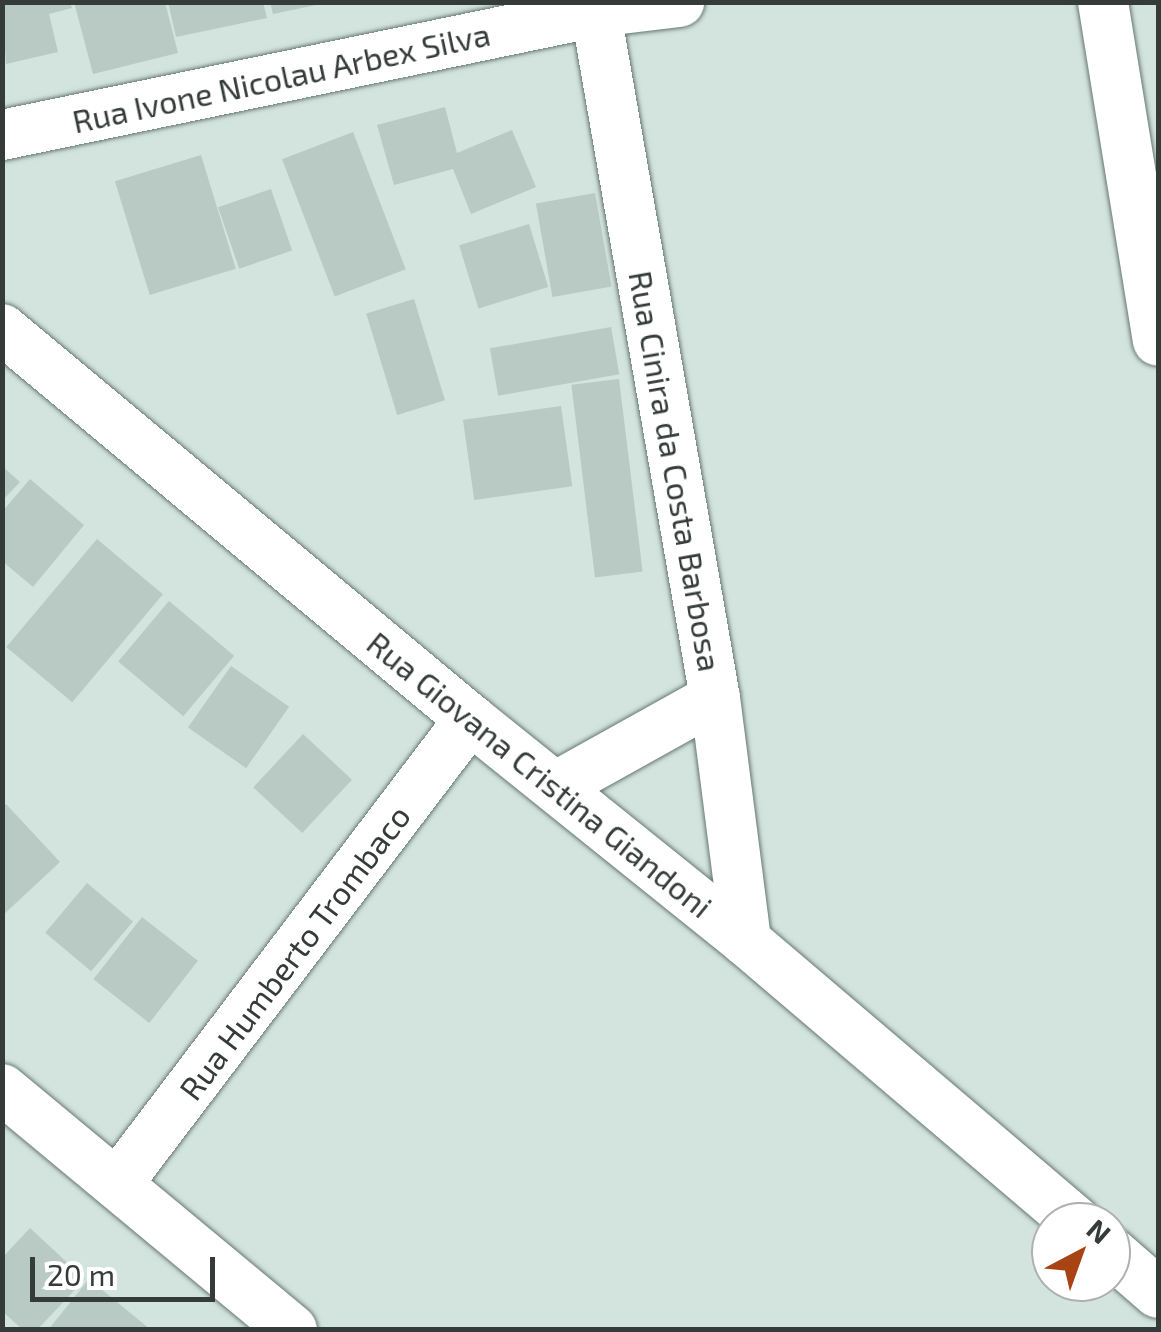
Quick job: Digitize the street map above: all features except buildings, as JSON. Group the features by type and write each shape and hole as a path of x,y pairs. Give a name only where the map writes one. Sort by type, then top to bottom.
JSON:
{"street":[{"name":"Rua Ivone Nicolau Arbex Silva","path":"2,136 595,7 679,2"},
{"path":"1103,2 1158,341"},
{"name":"Rua Cinira da Costa Barbosa","path":"595,7 715,698 746,941"},
{"name":"Rua Giovana Cristina Giandoni","path":"2,329 470,719 746,941 1053,1202"},
{"path":"555,787 715,698"},
{"name":"Rua Humberto Trombaco","path":"117,1184 470,719"},
{"path":"2,1090 292,1330"},
{"path":"1131,1268 1156,1287"}]}
